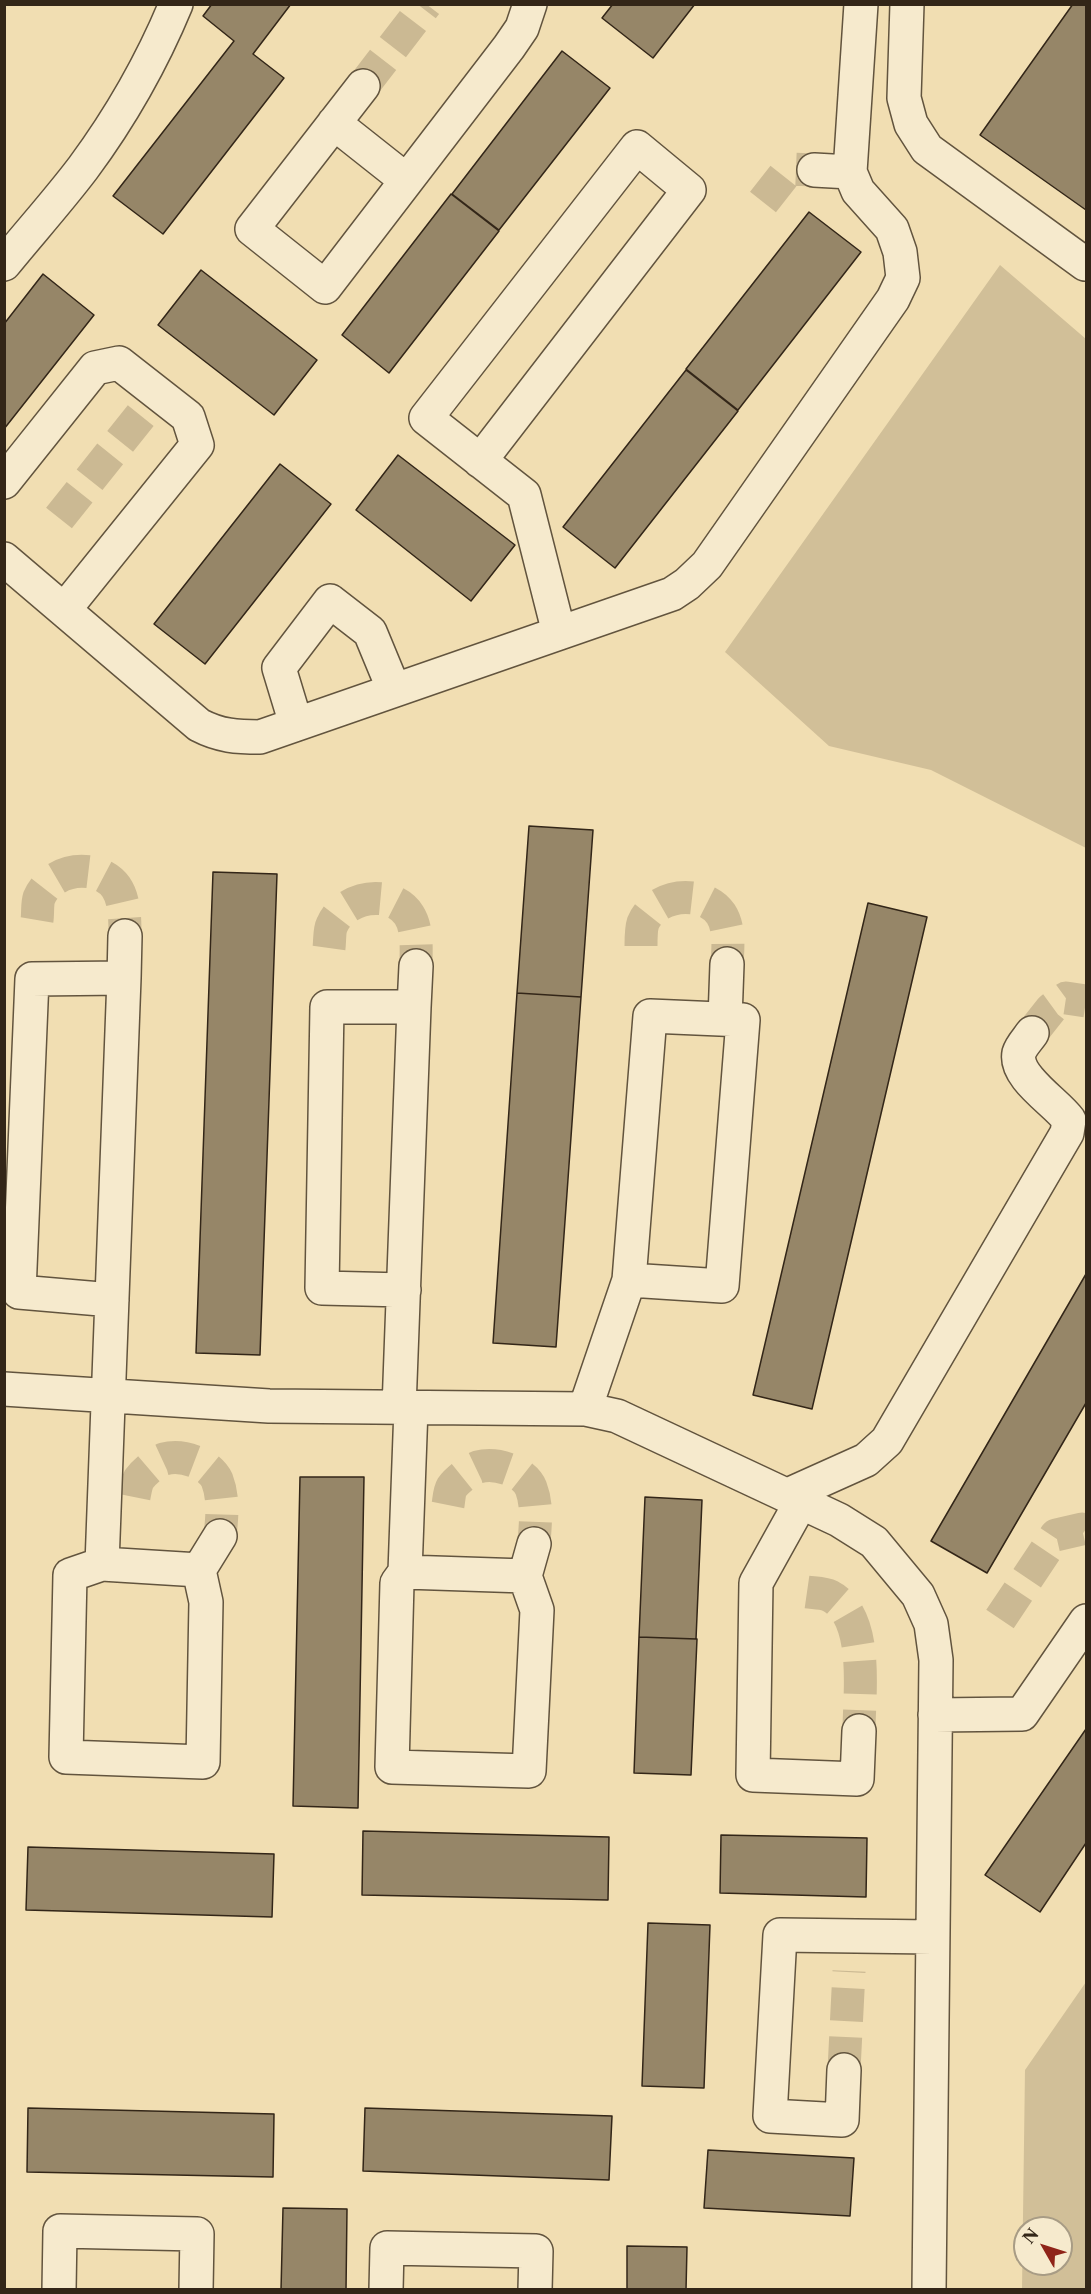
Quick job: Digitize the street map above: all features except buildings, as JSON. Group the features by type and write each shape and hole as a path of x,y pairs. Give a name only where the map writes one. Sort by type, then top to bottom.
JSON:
{"lane":[{"path":"4,264 83,168 105,135 147,67 176,4"},
{"path":"363,86 252,229 325,287 509,47 522,28 530,4"},
{"path":"4,559 199,725 212,732 232,737 260,737 672,594 700,571 893,299 903,278 900,252 892,229 858,191 850,172 861,4"},
{"path":"907,4 904,98 911,124 927,149 1085,264"},
{"path":"334,123 406,180"},
{"path":"480,460 689,190 637,147 426,418 524,495 558,633"},
{"path":"814,170 850,172"},
{"path":"4,482 95,368 119,363 150,404 188,417 197,444 64,610"},
{"path":"296,724 279,668 330,601 370,632 394,690"},
{"path":"102,1564 125,936"},
{"path":"725,1020 727,964"},
{"path":"416,966 404,1290 405,1572 397,1583 392,1767 529,1771 537,1610 525,1576 534,1544"},
{"path":"112,1300 19,1292 32,979 124,978"},
{"path":"404,1290 322,1288 327,1007 414,1007"},
{"path":"585,1409 629,1280 650,1016 743,1020 722,1286 629,1280"},
{"path":"859,1731 857,1779 753,1775 756,1583 794,1498 866,1460 887,1441 1067,1133 1069,1120 1024,1076 1019,1065 1019,1052 1032,1033"},
{"path":"4,1389 269,1406 585,1409 617,1416 839,1520 874,1542 918,1595 931,1623 936,1660 929,2289"},
{"path":"199,1570 102,1564 70,1575 66,1757 203,1762 206,1602 199,1570 220,1536"},
{"path":"405,1572 525,1576"},
{"path":"935,1714 1022,1714 1086,1621"},
{"path":"844,2070 842,2120 770,2116 780,1935 933,1937"},
{"path":"59,2289 60,2231 197,2234 196,2289"},
{"path":"386,2289 387,2248 536,2251 535,2289"}],"shaded area":[{"path":"1000,265 1086,339 1086,848 931,770 829,746 725,652"},
{"path":"1086,1982 1086,2289 1022,2289 1022,2276 1073,2276 1073,2216 1023,2216 1025,2070"}],"tunnel":[{"path":"363,86 426,4"},
{"path":"763,202 789,169 814,170"},
{"path":"59,518 142,414"},
{"path":"37,920 38,900 45,888 64,875 87,872 108,879 119,892 125,917 125,936"},
{"path":"641,946 642,925 649,913 658,906 680,898 703,900 713,906 724,920 728,945 727,964"},
{"path":"329,948 331,927 338,915 347,907 369,899 391,901 401,906 412,921 415,933 416,966"},
{"path":"1032,1033 1051,1009 1066,998 1086,1001"},
{"path":"134,1497 139,1479 157,1462 171,1458 194,1461 208,1469 217,1480 222,1501 220,1536"},
{"path":"448,1505 452,1487 471,1470 485,1466 509,1469 522,1477 531,1488 535,1509 534,1544"},
{"path":"1000,1619 1056,1535 1082,1529 1086,1532"},
{"path":"807,1592 830,1596 843,1606 851,1621 857,1638 860,1658 859,1731"},
{"path":"844,2070 849,1971"}]}
